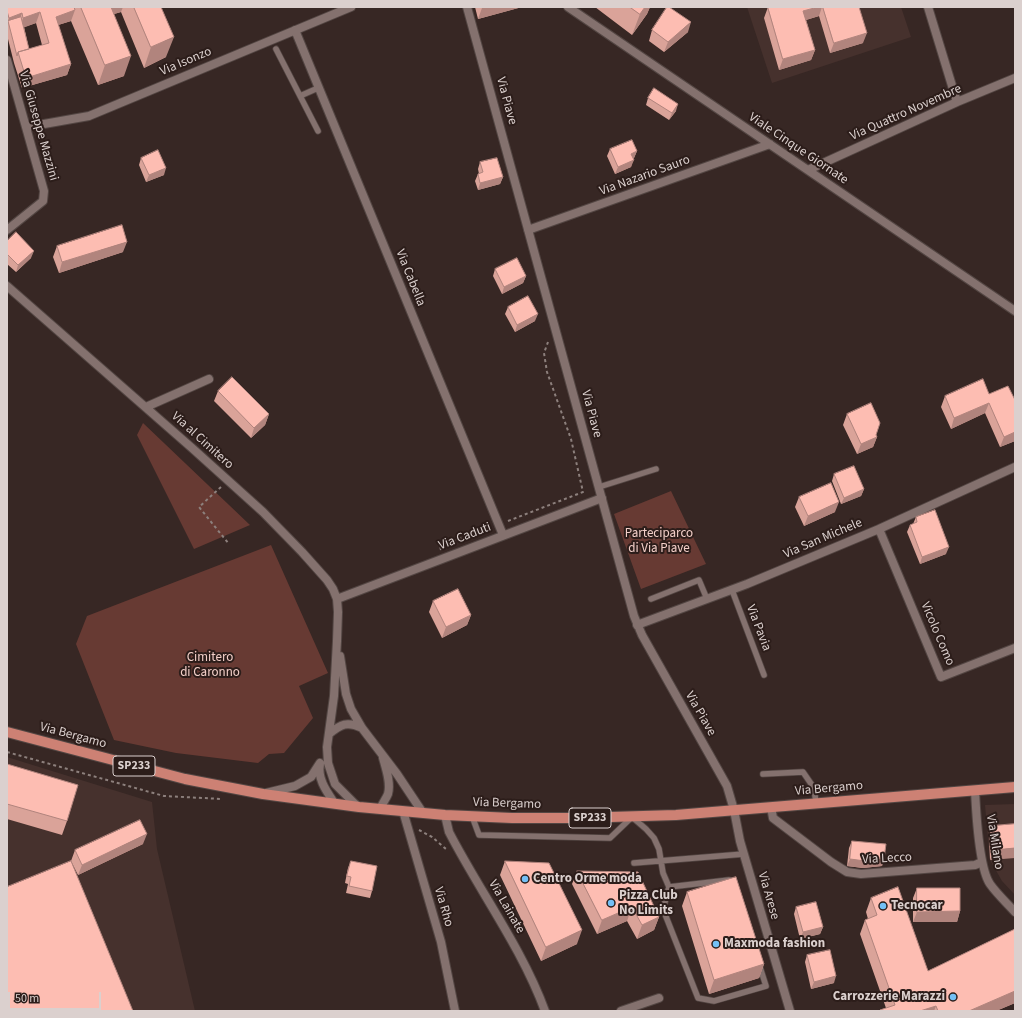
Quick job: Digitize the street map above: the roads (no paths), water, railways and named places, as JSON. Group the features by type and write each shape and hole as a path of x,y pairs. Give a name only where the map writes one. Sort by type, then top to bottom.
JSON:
{"main road":[{"name":"Via Bergamo","path":"7,732 184,779 263,794 359,807 445,815 577,818 632,817 1015,787"}],"street":[{"name":"Via Isonzo","path":"27,127 89,116 351,7"},
{"name":"Via Piave","path":"467,7 637,625 727,786 734,810"},
{"name":"Viale Cinque Giornate","path":"568,7 1015,311"},
{"path":"928,7 957,102"},
{"name":"Via Cabella","path":"295,30 503,535"},
{"name":"Via Giuseppe Mazzini","path":"7,60 44,191 44,202 7,230"},
{"name":"Via Quattro Novembre","path":"808,170 957,102 1015,78"},
{"name":"Via Nazario Sauro","path":"528,230 770,144"},
{"name":"Via al Cimitero","path":"7,286 146,407 263,512 302,552 333,589 338,612 337,641"},
{"path":"146,407 209,379"},
{"name":"Via San Michele","path":"637,625 732,590 879,529 1015,468"},
{"name":"Via Caduti","path":"336,599 602,498"},
{"name":"Vicolo Como","path":"879,529 942,677 1015,648"},
{"path":"337,641 346,694 351,709 362,728 397,774 423,813"},
{"path":"337,641 334,696 327,747 328,763 335,784 359,807"},
{"path":"329,734 339,726 353,724 362,728"},
{"path":"263,794 295,786 311,778 327,747"},
{"path":"380,809 388,794 388,779 382,756"},
{"path":"320,763 318,772 326,790 335,804"},
{"name":"Via Milano","path":"975,790 982,862 986,875 990,885 1015,912"},
{"name":"Via Lecco","path":"771,807 773,818 831,862 847,872 861,874 975,865 982,862"},
{"name":"Via Arese","path":"734,810 744,854 790,1011"},
{"name":"Via Rho","path":"403,811 441,942 455,1011"},
{"name":"Via Lainate","path":"445,815 446,825 452,837 532,978 545,1011"},
{"path":"622,1011 659,998"}],"lane":[{"path":"276,49 318,131"},
{"path":"300,96 318,88"},
{"path":"599,487 656,469"},
{"path":"651,599 699,580 707,599"},
{"name":"Via Pavia","path":"732,590 764,675"},
{"path":"763,774 803,772 814,788 816,803"},
{"path":"472,816 479,835 610,838 632,817 654,838 659,849 663,873 669,887 663,909 698,998 714,1001 766,986 757,956"},
{"path":"634,863 744,854"},
{"path":"669,887 729,880 733,882 736,889"}],"place":[{"name":"Centro Orme moda","path":"525,879"},
{"name":"Pizza Club No Limits","path":"611,903"},
{"name":"Tecnocar","path":"883,906"},
{"name":"Maxmoda fashion","path":"716,944"},
{"name":"Carrozzerie Marazzi","path":"953,997"}],"park label":[{"name":"Parteciparco di Via Piave","path":"659,542"},
{"name":"Cimitero di Caronno","path":"210,666"}]}
